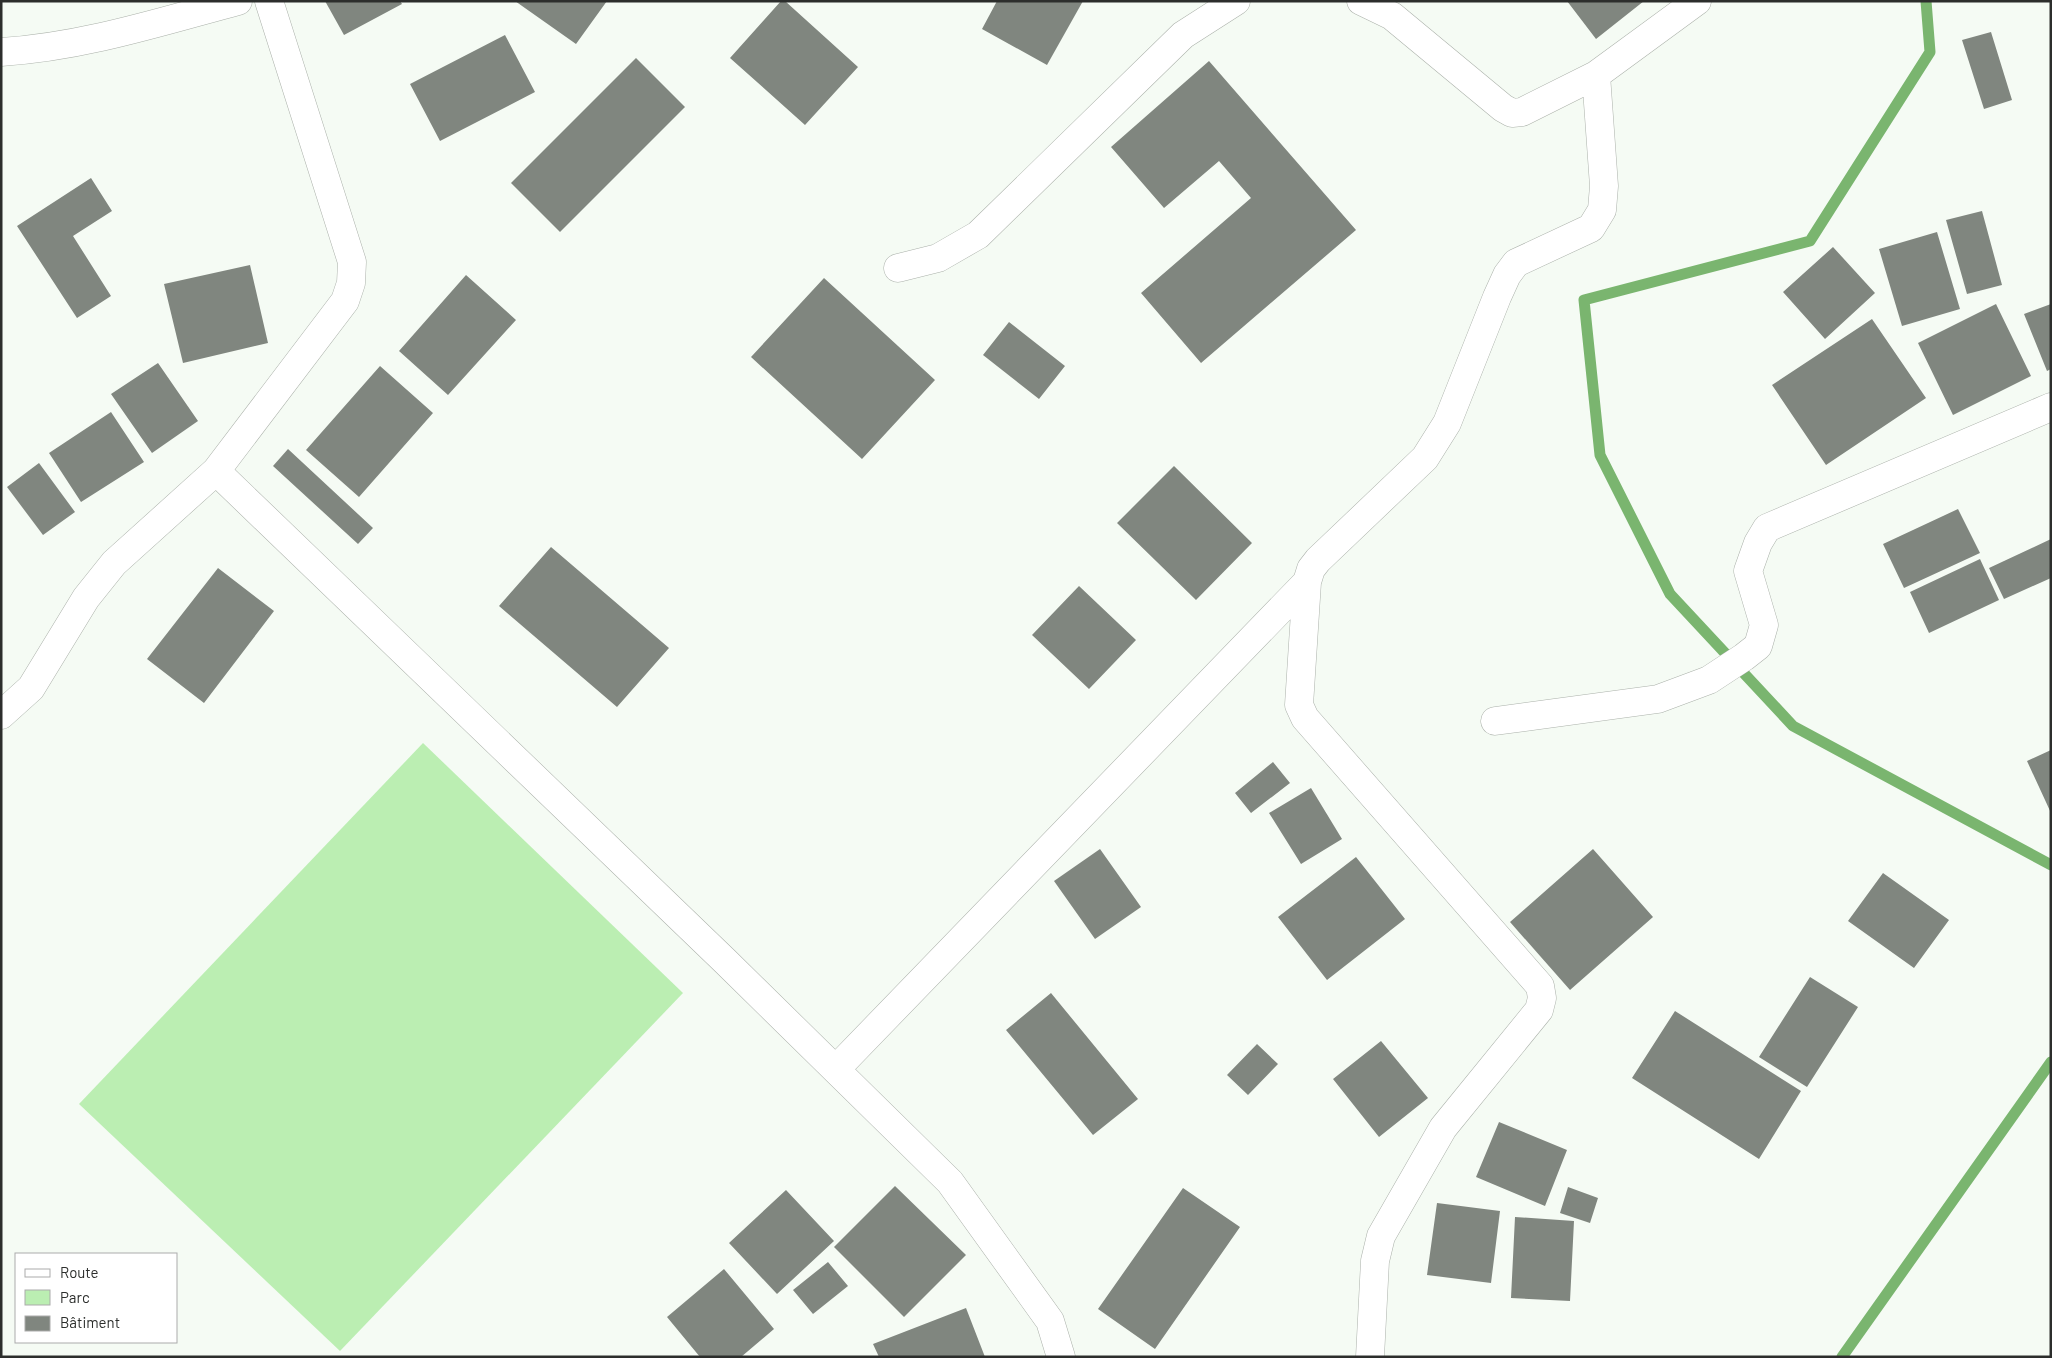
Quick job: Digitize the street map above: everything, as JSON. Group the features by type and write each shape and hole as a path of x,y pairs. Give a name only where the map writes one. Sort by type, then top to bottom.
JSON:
{"street":[{"path":"1,52 36,50 100,38 238,1"},
{"path":"1,715 31,688 86,598 114,563 216,471 345,301 351,283 352,262 269,1"},
{"path":"898,268 938,258 978,236 1183,35 1236,1"},
{"path":"1361,1 1392,16 1503,108 1512,113 1522,112 1596,75 1697,1"},
{"path":"1370,1357 1375,1262 1382,1236 1443,1128 1539,1010 1542,998 1540,986 1305,718 1299,705 1307,582 1318,560 1425,458 1447,423 1497,297 1507,275 1516,263 1591,228 1602,210 1604,186 1596,75"},
{"path":"1495,721 1658,699 1709,680 1758,646 1764,625 1748,571 1758,543 1767,528 2051,407"},
{"path":"216,471 836,1069 950,1182 1050,1322 1061,1357"},
{"path":"836,1069 1307,582"}],"green space":[{"path":"423,743 683,993 340,1351 79,1104"}],"building":[{"path":"325,1 400,1 402,4 344,35"},
{"path":"515,1 607,1 576,44"},
{"path":"781,1 785,1 858,67 805,125 730,58"},
{"path":"997,1 1083,1 1047,65 982,29"},
{"path":"1567,1 1644,1 1596,39"},
{"path":"1991,32 2012,100 1984,109 1962,40"},
{"path":"505,35 535,92 440,141 410,84"},
{"path":"636,58 685,107 560,232 511,183"},
{"path":"1209,61 1356,230 1201,363 1141,293 1251,198 1219,161 1164,208 1111,147"},
{"path":"91,178 112,211 73,236 111,296 77,318 17,226"},
{"path":"1982,211 2002,285 1967,294 1946,220"},
{"path":"1937,232 1960,309 1902,326 1879,249"},
{"path":"1833,247 1875,293 1825,339 1783,292"},
{"path":"250,265 268,343 183,363 164,284"},
{"path":"466,275 516,320 448,395 399,351"},
{"path":"824,278 935,380 862,459 751,357"},
{"path":"1996,304 2031,376 1953,415 1918,343"},
{"path":"2051,304 2051,369 2047,371 2024,314"},
{"path":"1872,319 1926,398 1826,465 1772,385"},
{"path":"1009,322 1065,366 1039,399 983,355"},
{"path":"158,363 198,421 152,453 111,394"},
{"path":"380,366 433,413 359,497 306,450"},
{"path":"111,412 144,462 81,502 49,453"},
{"path":"288,449 373,528 358,544 273,466"},
{"path":"39,463 75,512 43,535 7,487"},
{"path":"1174,466 1252,543 1196,600 1117,523"},
{"path":"1958,509 1980,553 1904,588 1883,544"},
{"path":"2051,539 2051,578 2004,599 1989,568"},
{"path":"551,547 669,648 617,707 499,606"},
{"path":"1980,559 1999,600 1929,633 1910,592"},
{"path":"218,568 274,611 204,703 147,659"},
{"path":"1079,586 1136,640 1089,689 1032,635"},
{"path":"2051,750 2051,813 2027,761"},
{"path":"1273,762 1290,783 1251,813 1235,793"},
{"path":"1311,788 1342,839 1301,864 1269,813"},
{"path":"1100,849 1141,907 1095,939 1054,881"},
{"path":"1593,849 1653,917 1570,990 1510,922"},
{"path":"1356,857 1405,919 1327,980 1278,917"},
{"path":"1883,873 1949,920 1914,968 1848,921"},
{"path":"1810,977 1858,1007 1807,1087 1759,1057"},
{"path":"1051,993 1138,1099 1093,1135 1006,1030"},
{"path":"1675,1011 1801,1091 1759,1159 1632,1078"},
{"path":"1381,1041 1428,1098 1379,1137 1333,1079"},
{"path":"1257,1044 1278,1064 1248,1095 1227,1075"},
{"path":"1499,1122 1567,1150 1545,1206 1476,1177"},
{"path":"895,1186 966,1255 904,1317 834,1247"},
{"path":"1568,1187 1598,1198 1590,1223 1560,1213"},
{"path":"1183,1188 1240,1227 1155,1349 1098,1309"},
{"path":"786,1190 834,1241 777,1294 729,1243"},
{"path":"1437,1203 1500,1211 1491,1283 1427,1275"},
{"path":"1515,1217 1574,1221 1570,1301 1511,1298"},
{"path":"828,1262 848,1286 813,1314 793,1290"},
{"path":"724,1269 774,1329 741,1357 700,1357 667,1317"},
{"path":"966,1308 985,1357 879,1357 873,1344"}],"waterway":[{"path":"1926,1 1930,52 1810,241 1584,300 1600,455 1670,594 1793,726 2051,865"},
{"path":"1842,1357 2051,1062"}]}
